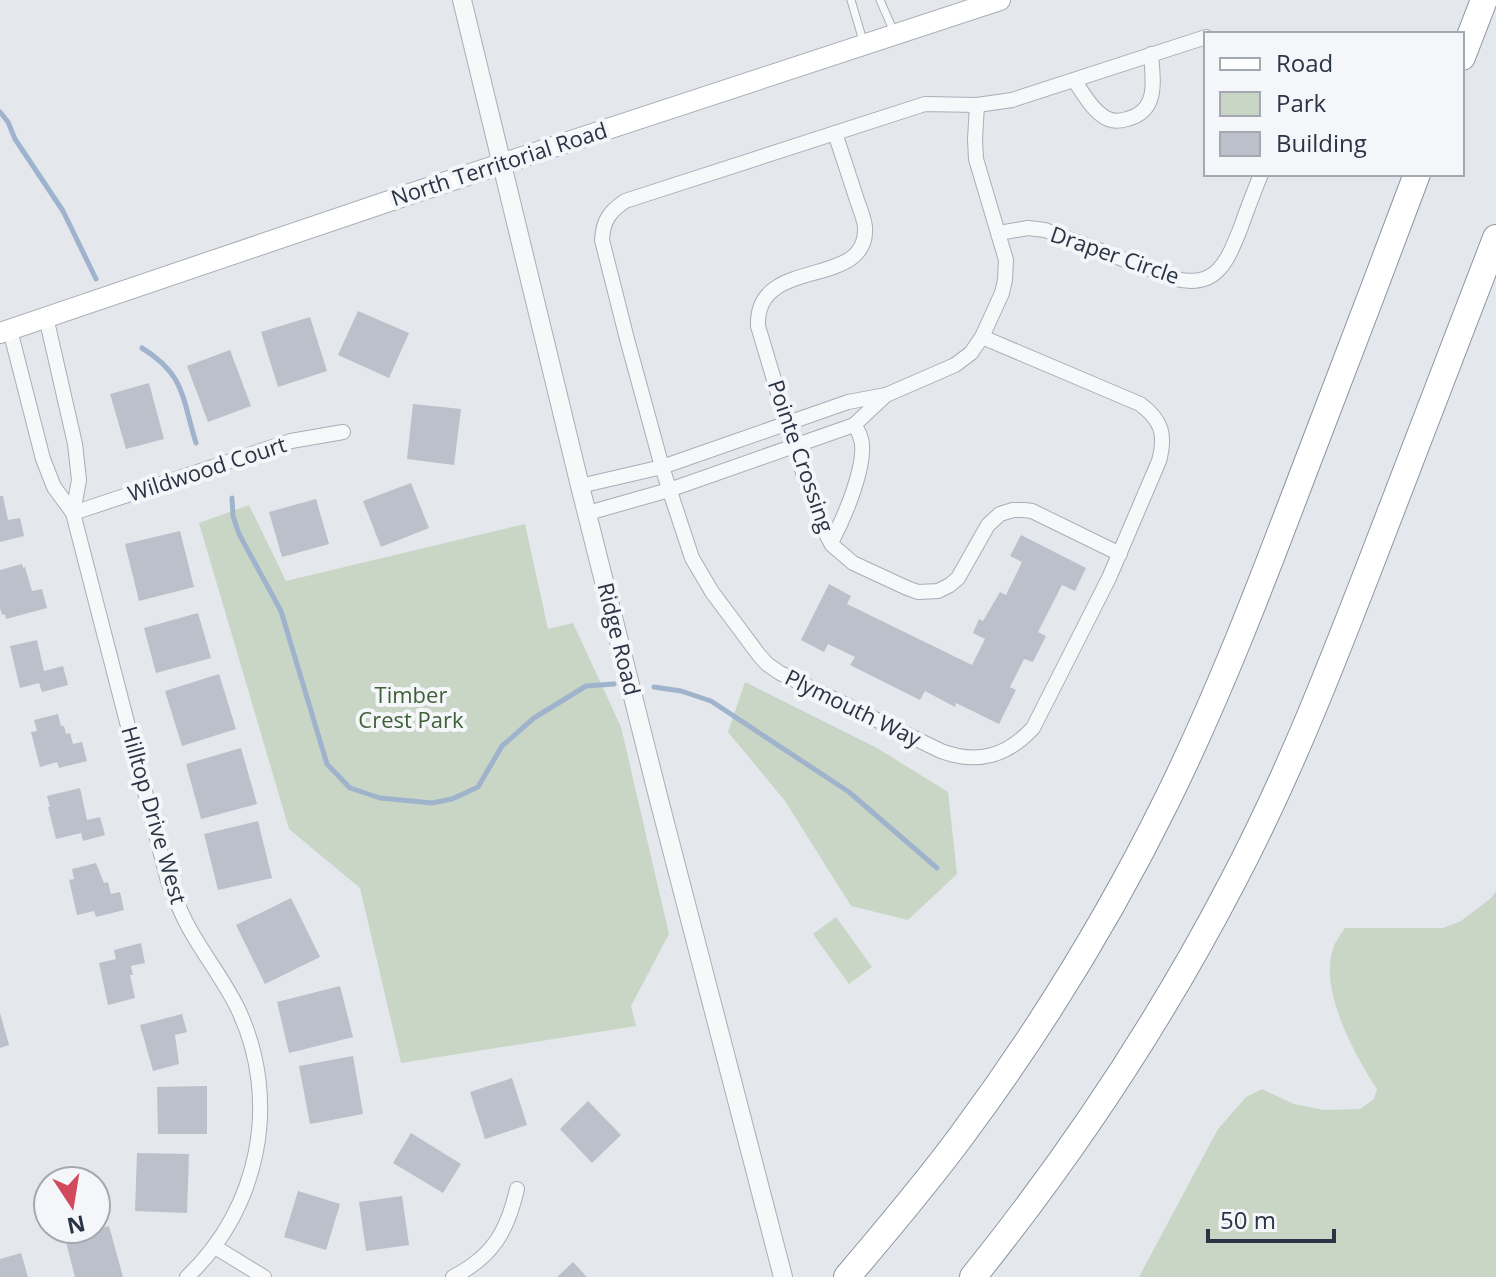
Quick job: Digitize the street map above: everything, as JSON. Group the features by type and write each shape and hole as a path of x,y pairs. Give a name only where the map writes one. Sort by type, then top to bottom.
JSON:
{"highway":[{"path":"1464,52 1484,0"},
{"path":"847,1277 961,1137 998,1085 1091,940 1160,813 1204,723 1242,634 1416,176"},
{"path":"973,1277 1054,1173 1104,1100 1193,956 1240,868 1318,699 1496,238"}],"main road":[{"name":"North Territorial Road","path":"5,331 630,120 1000,0"}],"street":[{"name":"Ridge Road","path":"462,0 580,486 783,1277"},
{"path":"580,486 662,467 848,402 886,395 955,365 971,353 982,337 1005,280 1006,260 976,159 977,105 1012,100 1204,38"},
{"path":"1074,80 1094,108 1109,119 1122,121 1139,116 1149,103 1154,88 1151,54"},
{"name":"Plymouth Way","path":"977,105 925,104 625,201 613,209 606,219 602,240 669,490 692,558 712,592 767,664 780,673 941,751 963,757 984,757 1002,752 1033,728 1120,554 1159,461 1163,440 1157,420 1140,404 982,337"},
{"name":"Pointe Crossing","path":"835,133 863,219 864,237 859,249 840,265 777,286 767,294 758,313 758,326 794,447 831,543 853,563 918,592 938,591 950,585 963,572 988,525 1000,514 1013,510 1032,511 1120,554"},
{"name":"Draper Circle","path":"999,233 1028,228 1045,230 1176,279 1205,279 1222,267 1230,254 1260,176"},
{"name":"Hilltop Drive West","path":"46,317 75,444 79,480 73,513"},
{"name":"Hilltop Drive West","path":"5,331 43,459 54,487 73,513 168,881 188,926 239,1011 256,1064 261,1112 259,1141 250,1181 230,1225 215,1247 187,1277"},
{"path":"588,513 669,490 854,425 886,395"},
{"path":"831,543 846,513 863,452 861,437 854,425"},
{"name":"Wildwood Court","path":"73,513 291,441 343,432"},
{"path":"453,1277 482,1259 494,1244 510,1218 517,1189"},
{"path":"215,1247 264,1277"}],"lane":[{"path":"851,0 864,44"},
{"path":"880,0 895,34"}],"green space":[{"name":"Timber Crest Park","path":"249,505 286,581 525,524 548,629 573,623 621,727 669,934 631,1006 636,1026 401,1063 360,888 289,829 199,523"},
{"path":"745,682 877,748 948,792 957,874 908,920 851,906 785,801 728,732"},
{"path":"1496,891 1496,1277 1139,1277 1218,1129 1246,1097 1262,1089 1294,1104 1324,1110 1360,1109 1374,1099 1377,1089 1350,1041 1331,984 1333,949 1345,928 1443,928 1461,921"},
{"path":"836,917 872,967 849,984 813,934"}],"building":[{"path":"358,311 409,333 389,378 338,355"},
{"path":"310,317 327,371 278,387 261,332"},
{"path":"230,350 251,406 208,422 187,366"},
{"path":"149,383 164,439 126,449 110,394"},
{"path":"413,404 461,409 454,465 407,459"},
{"path":"411,483 429,528 381,547 363,501"},
{"path":"0,496 3,496 8,520 20,518 24,536 0,542"},
{"path":"316,499 329,544 282,557 269,512"},
{"path":"180,531 194,587 139,601 125,544"},
{"path":"1021,535 1086,568 1075,591 1062,585 1038,632 1046,636 1033,662 1024,659 1010,687 1016,690 999,724 925,691 920,700 850,665 855,657 828,644 824,652 801,640 829,584 851,596 847,604 972,665 985,639 973,633 979,619 983,621 1000,592 1006,595 1022,562 1010,556"},
{"path":"22,564 32,591 42,589 47,608 6,619 0,608 0,570"},
{"path":"198,613 211,658 156,673 144,628"},
{"path":"37,640 44,671 63,666 68,685 42,692 39,683 20,688 10,646"},
{"path":"219,674 236,729 182,746 165,691"},
{"path":"58,714 61,726 64,726 66,734 70,733 73,744 82,742 87,761 59,768 57,762 40,767 31,732 37,731 34,720"},
{"path":"241,748 257,804 201,819 186,764"},
{"path":"80,788 87,820 100,817 105,835 83,841 81,833 56,839 47,796"},
{"path":"258,821 272,878 218,890 204,834"},
{"path":"96,863 104,883 108,882 111,894 120,892 124,910 96,917 94,911 77,915 69,880 74,879 72,869"},
{"path":"291,898 320,957 265,984 236,925"},
{"path":"141,943 145,963 131,966 133,975 130,975 135,998 108,1005 99,963 116,959 114,950"},
{"path":"340,986 353,1037 289,1053 277,1002"},
{"path":"0,1013 9,1045 0,1048"},
{"path":"182,1014 187,1032 175,1035 179,1064 153,1071 140,1025"},
{"path":"353,1056 363,1114 310,1124 299,1066"},
{"path":"512,1078 527,1125 485,1139 470,1092"},
{"path":"207,1086 207,1134 158,1134 157,1087"},
{"path":"588,1101 621,1135 592,1163 560,1129"},
{"path":"411,1133 461,1164 443,1193 393,1163"},
{"path":"137,1153 189,1154 187,1213 135,1211"},
{"path":"298,1191 340,1204 326,1250 284,1237"},
{"path":"402,1196 409,1245 366,1251 359,1202"},
{"path":"112,1237 123,1277 75,1277 67,1245 112,1245"},
{"path":"21,1253 28,1277 0,1277 0,1259"},
{"path":"573,1262 587,1277 557,1277"}],"waterway":[{"path":"0,112 63,211 96,279"},
{"path":"142,348 175,378 196,443"},
{"path":"232,498 233,516 239,534 281,611 327,764 350,788 380,798 432,803 452,799 478,787 502,746 534,718 586,686 614,684"},
{"path":"654,687 681,691 711,701 849,792 937,868"}]}
